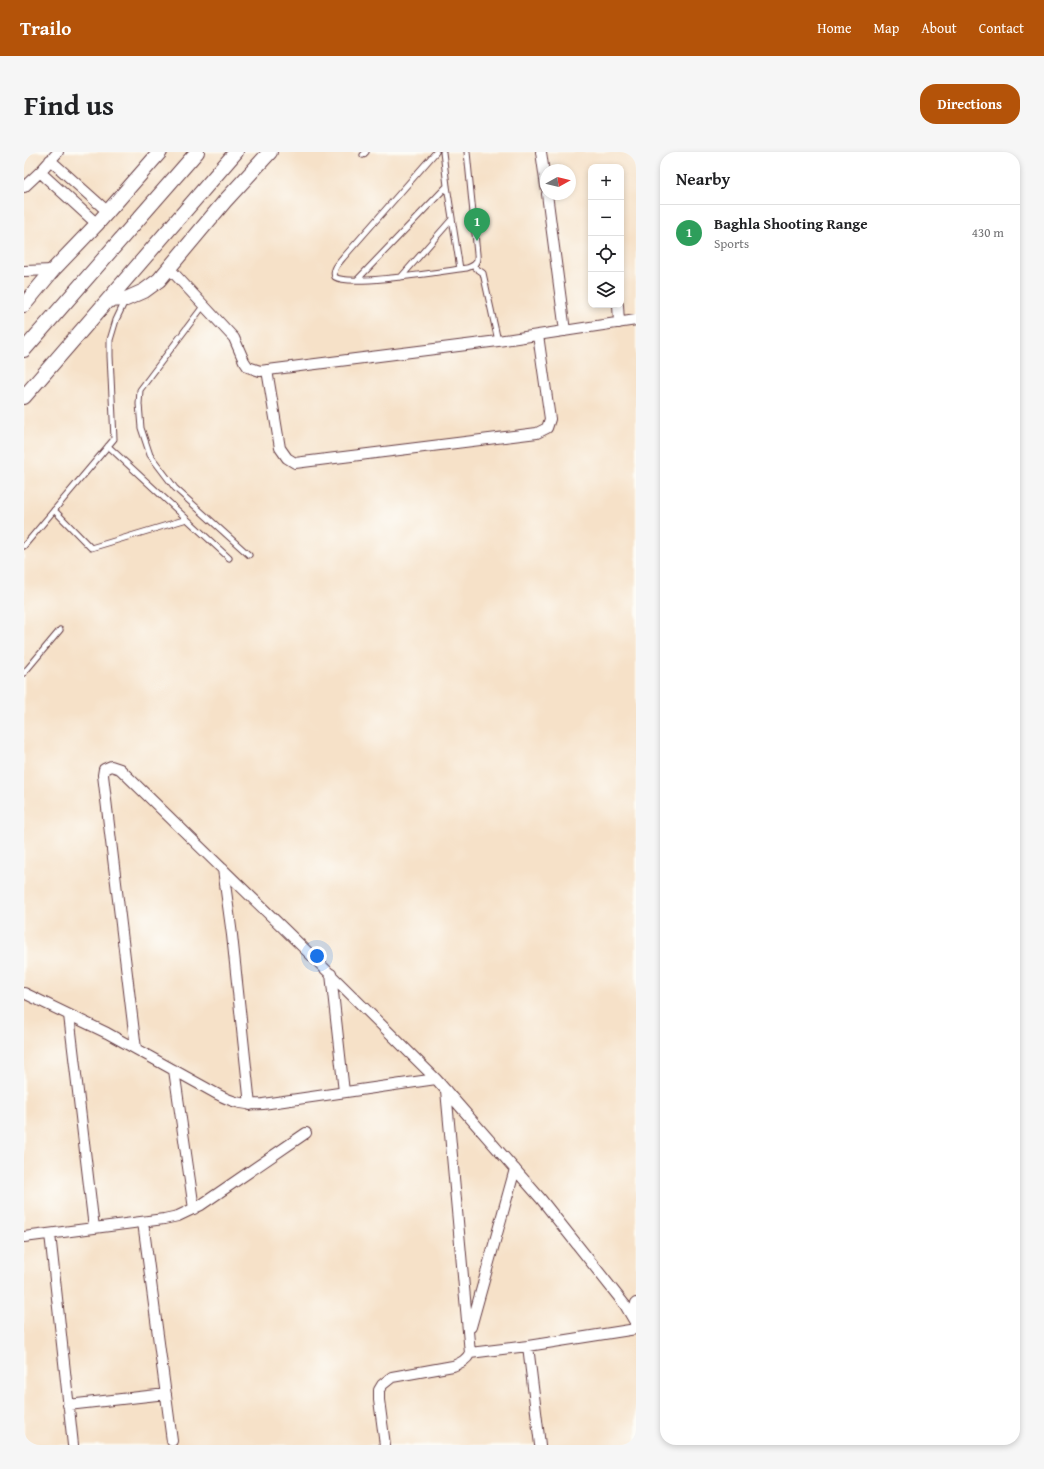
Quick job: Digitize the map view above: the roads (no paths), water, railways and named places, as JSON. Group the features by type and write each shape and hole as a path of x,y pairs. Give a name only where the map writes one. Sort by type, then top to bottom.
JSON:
{"main road":[{"path":"24,305 53,270 108,212 160,152"},
{"path":"24,350 197,152"},
{"path":"24,397 236,152"},
{"path":"109,300 126,300 144,291 159,280 225,201 270,152"}],"street":[{"path":"24,187 58,152"},
{"path":"541,152 543,164"},
{"path":"50,160 108,212"},
{"path":"40,172 97,224"},
{"path":"548,200 565,331"},
{"path":"169,268 234,338 248,367 260,371 498,341 636,320"},
{"path":"24,271 53,270"},
{"path":"618,308 619,323"},
{"path":"267,370 280,448 287,458 295,463 522,435 537,433 547,428 550,419 538,335"},
{"path":"136,1049 104,782 104,770 111,766 120,769 331,974 436,1079 541,1199 625,1305 634,1320"},
{"path":"223,869 232,935 250,1105"},
{"path":"331,974 344,1092"},
{"path":"24,993 107,1033 229,1101 241,1104 250,1105 436,1079"},
{"path":"69,1015 94,1228"},
{"path":"174,1070 194,1209"},
{"path":"385,1445 379,1400 382,1384 392,1377 452,1366 468,1358 470,1353 450,1151 446,1090"},
{"path":"24,1237 143,1222 178,1216 194,1209 306,1133"},
{"path":"469,1332 515,1169"},
{"path":"143,1222 172,1441"},
{"path":"50,1234 73,1445"},
{"path":"634,1320 636,1303"},
{"path":"470,1353 528,1346 636,1329"},
{"path":"528,1346 540,1445"},
{"path":"68,1405 166,1394"}],"lane":[{"path":"436,152 335,268 334,275 337,279 357,280 401,277 473,266 477,262 477,254 467,152"},
{"path":"443,152 460,269"},
{"path":"357,280 447,186"},
{"path":"401,277 452,219"},
{"path":"473,266 483,273 498,341"},
{"path":"24,546 114,439 110,340 116,320 126,300"},
{"path":"204,305 140,390 139,404 141,428 150,455 175,488 249,555"},
{"path":"108,446 229,558"},
{"path":"54,510 91,548 187,519"},
{"path":"24,673 60,630"}],"place":[{"name":"Baghla Shooting Range","path":"477,241"}]}
